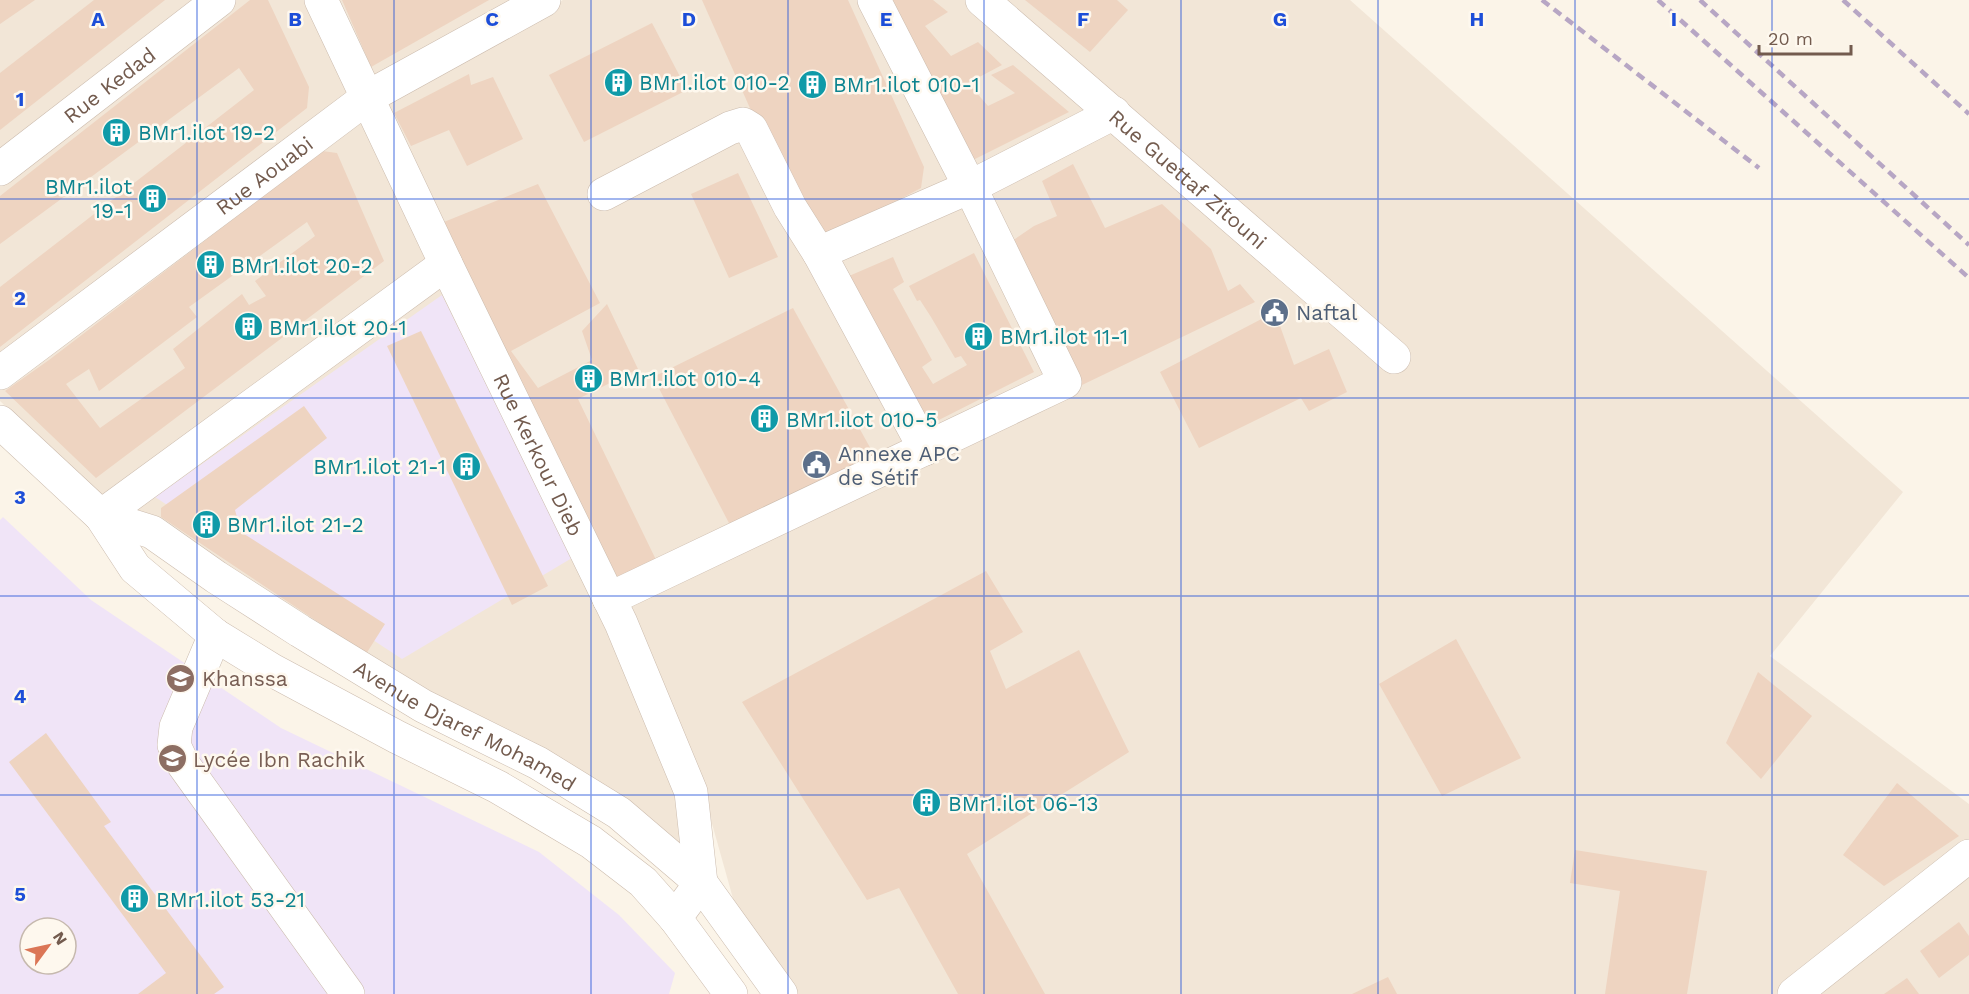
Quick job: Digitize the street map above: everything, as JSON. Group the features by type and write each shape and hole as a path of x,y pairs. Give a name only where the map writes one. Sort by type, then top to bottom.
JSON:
{"street":[{"name":"Rue Kedad","path":"0,169 219,0"},
{"name":"Rue Kerkour Dieb","path":"321,0 446,264 621,623 691,792 701,883"},
{"name":"Rue Aouabi","path":"0,373 368,97 544,0"},
{"path":"609,599 1065,382 970,187 874,0"},
{"name":"Rue Guettaf Zitouni","path":"982,0 1394,357"},
{"path":"819,253 970,187 1114,113"},
{"path":"604,194 730,128 743,124 751,129 790,207 819,253 926,449"},
{"path":"101,516 446,264"},
{"path":"0,422 101,516 135,568 215,635 272,670 397,737 498,787 591,842 643,882 675,918 730,994"},
{"name":"Avenue Djaref Mohamed","path":"101,516 152,532 216,577 300,631 423,706 538,763 619,813 701,883 781,994"},
{"path":"215,635 176,727 174,745 183,764 348,994"},
{"path":"1794,994 1969,856"},
{"path":"675,918 701,883"}],"shaded area":[{"path":"0,0 205,0 0,158"},
{"path":"234,0 311,0 357,94 0,361 0,181"},
{"path":"331,0 528,0 369,85"},
{"path":"563,0 864,0 957,183 819,242 913,445 614,588 380,101"},
{"path":"885,0 969,0 1098,111 974,175"},
{"path":"995,0 1350,0 1903,492 1770,656 1969,804 1969,845 1780,994 798,994 734,902 702,788 622,604 1070,389 981,191 1112,125"},
{"path":"364,111 435,263 105,501 0,401 0,385"},
{"path":"966,198 1053,378 929,436 836,255"},
{"path":"444,278 604,609 707,874 457,707 126,509"},
{"path":"442,295 572,558 402,659 155,497"},
{"name":"Lycée Ibn Rachik","path":"3,517 91,600 281,728 539,852 619,915 675,973 669,994 0,994 0,520"},
{"path":"1969,868 1969,994 1809,994"}],"building":[{"path":"0,0 35,0 0,24"},
{"path":"94,0 165,0 0,130 0,73"},
{"name":"BMr1.ilot 19-1","path":"250,0 268,0 309,87 307,108 0,347 0,287 254,90 239,68 0,244 0,196"},
{"path":"342,0 489,0 371,67"},
{"name":"BMr1.ilot 010-1","path":"702,0 848,0 924,167 921,188 819,242 797,214"},
{"path":"891,0 933,0 948,12 925,26 951,56 978,42 1002,65 968,83 988,106 1015,93 991,75 1013,65 1069,112 973,160"},
{"path":"1025,0 1117,0 1128,10 1090,52"},
{"name":"BMr1.ilot 010-2","path":"652,23 687,90 584,142 549,75"},
{"path":"469,74 471,85 493,77 523,139 467,166 449,130 411,146 394,113"},
{"name":"BMr1.ilot 20-1","path":"322,151 337,153 384,261 96,478 5,391 49,360","holes":["307,222 315,236 255,281 266,296 249,305 242,294 173,349 185,368 100,428 66,384 89,369 99,391 197,317 189,307"]},
{"path":"1073,164 1105,228 1162,204 1211,249 1228,291 1240,284 1255,302 1082,385 1012,241 1034,226 1057,216 1042,181"},
{"path":"738,173 778,257 729,278 691,194"},
{"name":"BMr1.ilot 010-4","path":"538,184 600,303 511,351 538,388 592,360 582,331 607,304 638,369 578,399 659,566 614,588 439,224"},
{"name":"BMr1.ilot 11-1","path":"974,253 1034,372 927,426 849,276 893,257 904,282 893,289 932,360 922,367 933,384 967,365 961,356 955,358 931,317 920,300 917,301 909,286"},
{"name":"BMr1.ilot 010-5","path":"793,308 878,462 730,525 653,377"},
{"path":"1275,312 1294,365 1329,349 1347,392 1309,411 1301,398 1199,448 1160,372"},
{"name":"BMr1.ilot 21-1","path":"421,331 548,586 512,605 387,346"},
{"name":"BMr1.ilot 21-2","path":"304,406 327,438 235,510 241,532 385,624 366,654 161,517 161,508"},
{"name":"BMr1.ilot 06-13","path":"986,571 1023,632 990,651 1006,689 1079,650 1129,752 967,854 1045,994 958,994 899,888 867,900 742,702"},
{"path":"1456,639 1521,758 1442,796 1379,684"},
{"path":"1758,672 1812,716 1761,779 1726,743"},
{"name":"BMr1.ilot 53-21","path":"46,733 111,822 104,826 224,987 214,994 138,994 166,973 9,762"},
{"path":"1897,783 1959,836 1884,886 1843,855"},
{"path":"1575,850 1707,871 1687,994 1605,994 1620,891 1570,883"},
{"path":"1959,922 1969,936 1969,955 1939,978 1920,951"},
{"path":"1388,977 1397,994 1352,994"},
{"path":"1907,978 1919,994 1884,994"}],"railway":[{"path":"1542,0 1759,168"},
{"path":"1658,0 1969,278"},
{"path":"1700,0 1969,245"},
{"path":"1843,0 1969,114"}],"place":[{"name":"BMr1.ilot 010-2","path":"618,82"},
{"name":"BMr1.ilot 010-1","path":"812,84"},
{"name":"BMr1.ilot 19-2","path":"117,132"},
{"name":"BMr1.ilot 19-1","path":"153,198"},
{"name":"BMr1.ilot 20-2","path":"210,265"},
{"name":"Naftal","path":"1275,312"},
{"name":"BMr1.ilot 20-1","path":"248,327"},
{"name":"BMr1.ilot 11-1","path":"979,336"},
{"name":"BMr1.ilot 010-4","path":"588,378"},
{"name":"BMr1.ilot 010-5","path":"765,419"},
{"name":"Annexe APC de Sétif","path":"817,465"},
{"name":"BMr1.ilot 21-1","path":"467,466"},
{"name":"BMr1.ilot 21-2","path":"206,524"},
{"name":"Khanssa","path":"181,678"},
{"name":"Lycée Ibn Rachik","path":"172,759"},
{"name":"BMr1.ilot 06-13","path":"927,803"},
{"name":"BMr1.ilot 53-21","path":"135,899"}]}
